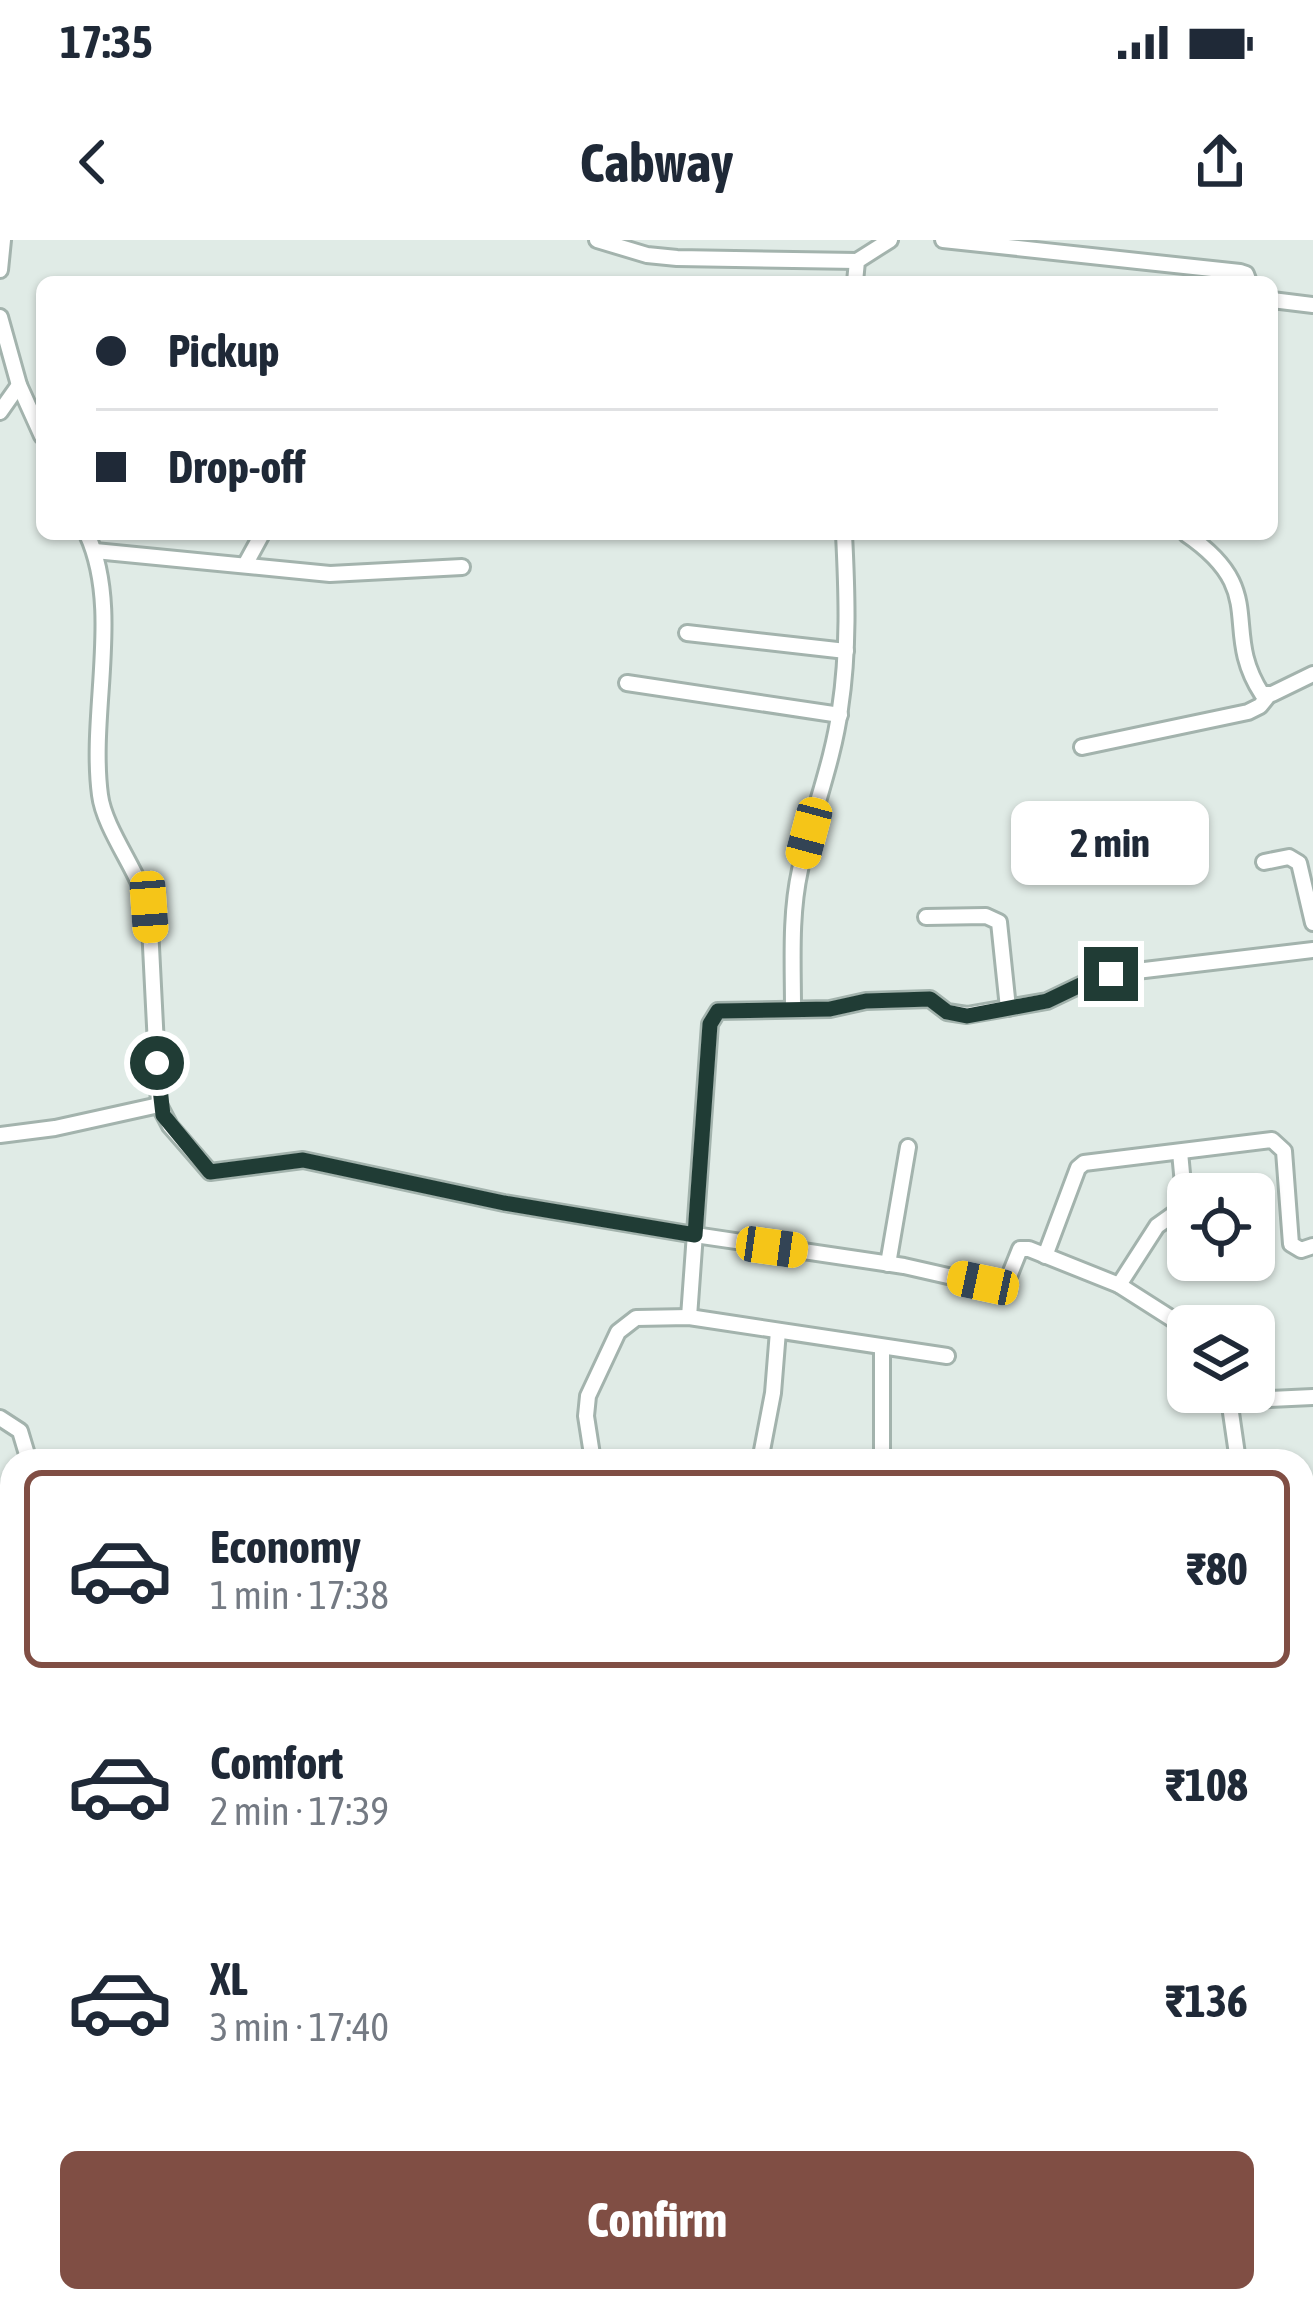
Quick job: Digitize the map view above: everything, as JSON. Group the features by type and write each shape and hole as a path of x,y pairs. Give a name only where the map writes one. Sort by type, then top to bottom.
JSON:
{"street":[{"path":"0,270 3,240"},
{"path":"597,240 676,258 857,261 890,240"},
{"path":"943,240 1247,276"},
{"path":"856,276 857,261"},
{"path":"1278,301 1313,304"},
{"path":"0,317 19,385 36,423"},
{"path":"0,412 19,385"},
{"path":"90,540 102,574 99,795 149,907 159,1105 170,1126 210,1172 303,1160 504,1203 996,1284 1008,1280 1020,1249 1119,1286 1167,1316"},
{"path":"245,565 259,540"},
{"path":"794,1008 793,932 799,873 840,715 846,651 844,540"},
{"path":"1195,540 1235,583 1243,607 1245,666 1268,696"},
{"path":"94,550 365,575 462,568"},
{"path":"687,633 846,651"},
{"path":"1082,747 1248,712 1268,696 1313,674"},
{"path":"627,682 840,715"},
{"path":"1264,862 1294,858 1313,923"},
{"path":"926,917 994,917 999,922 1008,1008"},
{"path":"689,1317 713,1015 727,1008 830,1009 866,1001 930,999 956,1015 1064,996 1111,974 1313,950"},
{"path":"0,1135 159,1105"},
{"path":"1045,1256 1084,1163 1272,1140 1279,1144 1286,1164 1291,1244 1301,1250 1313,1246"},
{"path":"888,1264 908,1147"},
{"path":"1119,1286 1157,1226 1185,1206 1180,1151"},
{"path":"591,1449 586,1407 618,1332 635,1318 689,1317 947,1356"},
{"path":"762,1449 778,1331"},
{"path":"882,1347 882,1449"},
{"path":"1275,1397 1313,1397"},
{"path":"1231,1413 1236,1449"},
{"path":"0,1418 20,1431 25,1449"}],"route":[{"path":"157,1063 163,1115 210,1172 303,1160 504,1203 695,1235 710,1024 718,1011 830,1009 866,1001 930,999 947,1012 967,1016 1047,1001 1111,974"}]}
